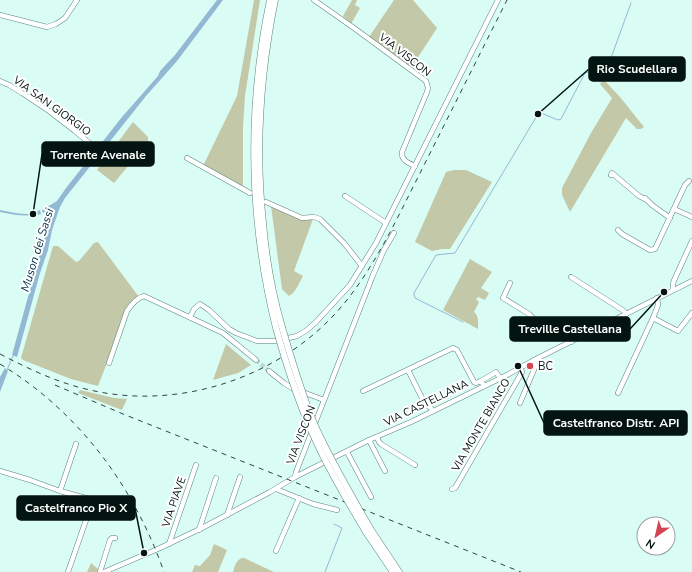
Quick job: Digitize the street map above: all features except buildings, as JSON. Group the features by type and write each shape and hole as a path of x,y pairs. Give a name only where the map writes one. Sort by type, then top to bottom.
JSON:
{"highway":[{"path":"270,0 257,76 254,133 256,201 261,255 270,303 316,427 369,531 393,572"},
{"path":"275,0 263,73 260,111 259,171 266,255 279,328"},
{"path":"369,531 399,572"}],"street":[{"path":"0,17 47,27 56,24 65,18 77,0"},
{"name":"VIA VISCON","path":"314,0 426,81 428,88 427,92 401,155 406,161 414,166"},
{"path":"190,317 194,309 200,304 209,310 229,329 257,341 275,341 291,337 302,333 316,322 350,285 376,243 498,0"},
{"name":"VIA SAN GIORGIO","path":"0,81 9,84 22,93 75,131 93,146"},
{"path":"187,158 250,193"},
{"path":"611,175 612,173 639,196 645,198 670,218"},
{"path":"618,230 624,235 652,250 655,249 685,185 689,181"},
{"path":"345,196 386,223"},
{"path":"266,202 302,218 315,217 320,220 344,243 362,266"},
{"path":"674,209 692,217"},
{"name":"VIA VISCON","path":"295,477 379,262 394,233"},
{"path":"674,290 673,282 692,241"},
{"path":"676,276 677,283 682,286"},
{"path":"571,277 626,314"},
{"name":"VIA CASTELLANA","path":"290,480 369,440 432,412 692,281"},
{"path":"510,283 503,298 571,342"},
{"path":"108,363 127,311 141,296 144,296 223,333 256,360"},
{"path":"618,393 658,306 657,298"},
{"path":"653,318 678,331 692,314"},
{"path":"363,392 452,348 457,350 474,382 476,383 481,381 496,372 500,378"},
{"path":"520,402 536,365 534,360"},
{"name":"VIA MONTE BIANCO","path":"452,489 453,490 455,488 517,381 522,372 520,367"},
{"path":"408,370 425,404 432,412"},
{"name":"VIA VISCON","path":"269,371 292,388 324,400"},
{"path":"481,381 484,386"},
{"path":"376,437 381,444 414,465"},
{"path":"369,440 385,470"},
{"path":"60,491 76,444"},
{"path":"347,452 371,496"},
{"name":"VIA PIAVE","path":"169,544 196,465"},
{"path":"0,471 60,491 93,500 68,572"},
{"path":"227,515 240,477"},
{"path":"199,530 216,478"},
{"name":"VIA PIAVE","path":"104,572 199,530 290,480"},
{"path":"276,488 313,504 337,510"},
{"path":"276,551 299,498"},
{"path":"100,572 110,540 115,538"}],"green space":[{"path":"254,0 260,0 245,96 243,127 243,188 203,166 237,96"},
{"path":"352,0 357,0 355,5 360,8 351,24 343,16"},
{"path":"394,0 413,0 437,28 411,68 369,37"},
{"path":"604,80 644,127 637,129 626,118 570,212 562,195 562,188 591,133 612,98 600,84"},
{"path":"133,122 148,137 148,142 114,183 97,170"},
{"path":"466,170 492,182 450,249 432,251 415,242 446,172"},
{"path":"271,206 299,219 313,219 294,271 303,276 295,290 289,296 282,289"},
{"path":"98,242 139,297 130,304 98,386 71,379 21,358 53,246 58,246 76,262 79,261 94,243"},
{"path":"470,259 492,272 481,288 489,293 485,300 478,297 476,299 479,302 474,312 477,317 478,329 443,310"},
{"path":"226,344 251,365 238,373 213,380"},
{"path":"80,390 114,398 127,399 122,410 78,393"},
{"path":"214,544 227,550 218,572 192,572 195,565 200,566 210,555"},
{"path":"242,558 274,572 233,572 235,565"},
{"path":"91,563 98,569 98,572 87,572"}],"water":[{"path":"217,0 223,0 177,61 146,96 65,198 60,207 52,230 48,250 40,273 17,357 12,355 50,217 53,211 50,209 43,213 42,210 57,201 122,117 158,76 160,71 175,55"},
{"path":"0,210 31,214 40,210 41,214 20,215 0,212"},
{"path":"5,368 8,371 0,392 0,377"}],"waterway":[{"path":"463,322 415,298 414,293 436,255 455,253 538,114 541,113 558,120 561,119 585,73 587,72 601,82 603,80 631,3"},
{"name":"Muson dei Sassi","path":"7,370 14,354"},
{"path":"325,572 342,528 334,524"}],"tunnel":[{"path":"256,360 269,371"}],"railway":[{"path":"0,354 44,375 78,387 124,395 159,396 193,391 227,382 260,369 290,352 318,331 342,306 369,269 398,216 507,0"},
{"path":"0,364 28,383 54,404 100,453 137,510 152,540 164,572"},
{"path":"55,385 123,414 521,572"}],"place":[{"name":"Rio Scudellara","path":"538,114"},
{"name":"Torrente Avenale","path":"33,214"},
{"name":"Treville Castellana","path":"664,292"},
{"name":"Castelfranco Distr. API","path":"518,366"},
{"name":"BC","path":"530,366"},
{"name":"Castelfranco Pio X","path":"144,553"}]}
